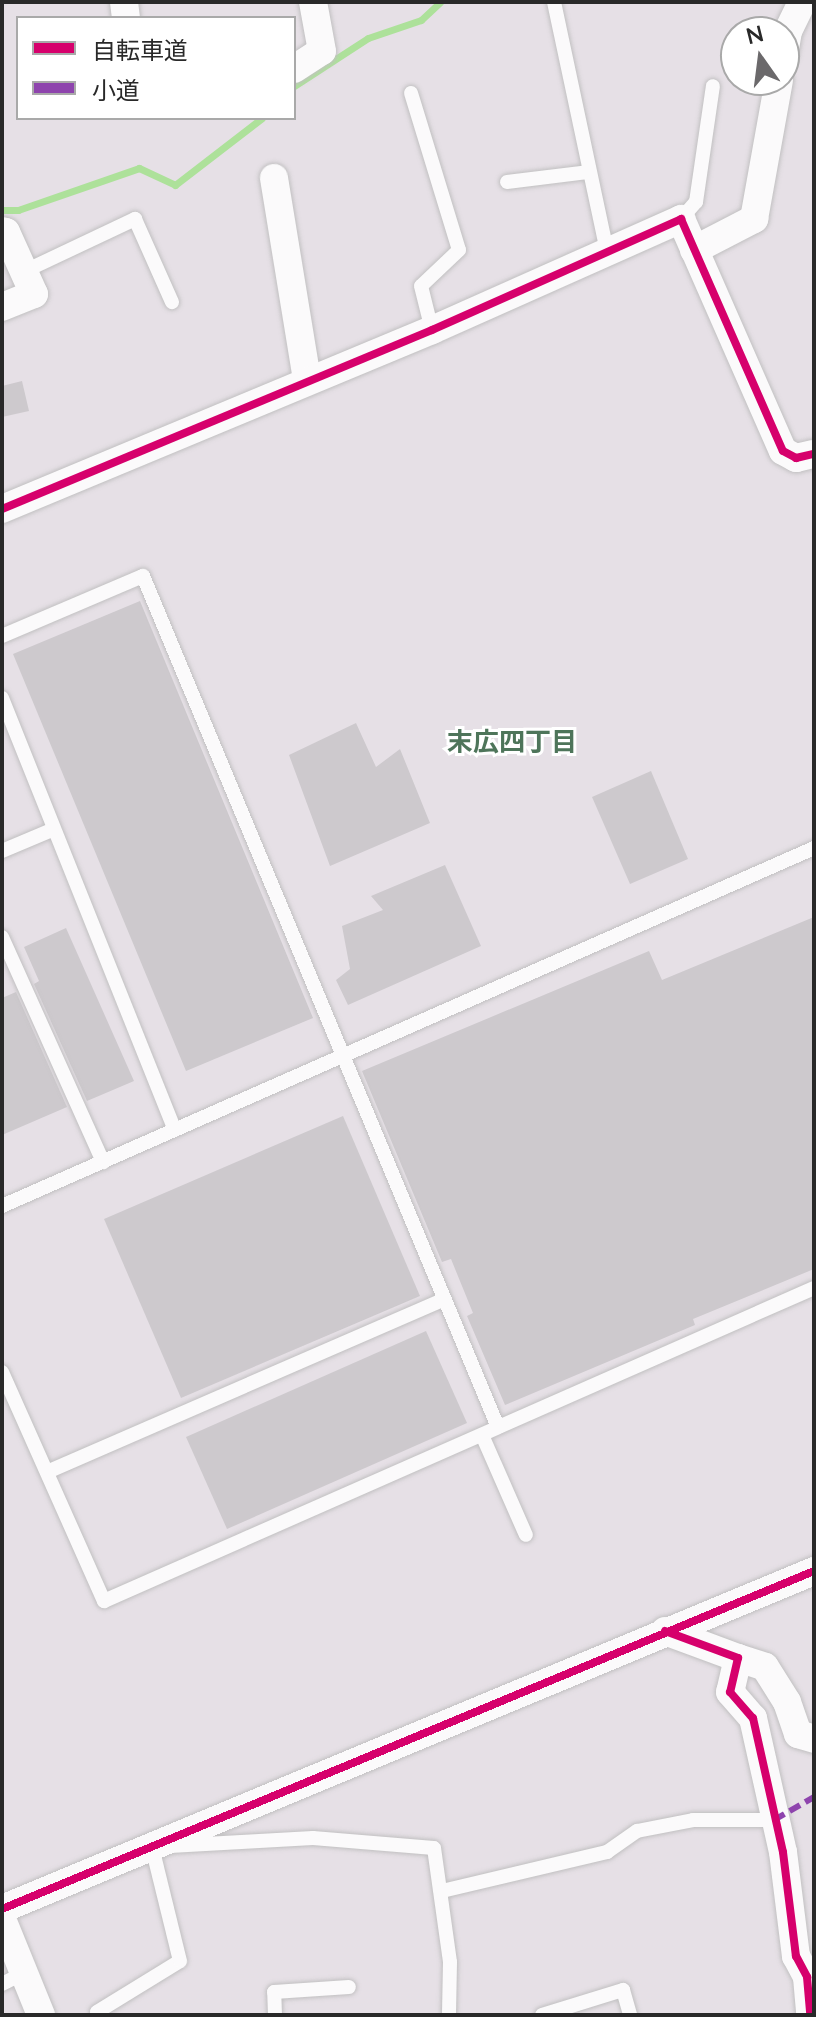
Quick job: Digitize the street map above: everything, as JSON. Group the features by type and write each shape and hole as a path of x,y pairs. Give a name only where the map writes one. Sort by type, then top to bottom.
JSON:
{"street":[{"path":"296,68 322,51 313,2"},
{"path":"694,250 754,219 776,96"},
{"path":"274,178 307,379"},
{"path":"2,509 307,379 432,330 681,219 783,451 796,458 814,454"},
{"path":"2,231 34,294 2,307"},
{"path":"2,1909 814,1571"},
{"path":"665,1631 765,1667 787,1702 798,1734 814,1739"},
{"path":"738,1658 730,1692 753,1718 783,1852 796,1956 807,1977 810,2015"},
{"path":"2,1919 13,1978 41,2015"}],"lane":[{"path":"554,2 607,251"},
{"path":"681,219 696,202 713,86"},
{"path":"411,93 459,250 421,286 432,330"},
{"path":"507,182 589,172"},
{"path":"25,271 135,219 172,302"},
{"path":"2,636 143,576 498,1427"},
{"path":"2,698 175,1130"},
{"path":"2,851 54,829"},
{"path":"2,1206 814,848"},
{"path":"2,937 103,1162"},
{"path":"2,1372 104,1601 814,1288"},
{"path":"47,1472 444,1299"},
{"path":"482,1435 526,1535"},
{"path":"442,1891 607,1852 637,1831 693,1820 774,1820"},
{"path":"100,2015 97,2012 180,1961 152,1847 313,1838 434,1848 450,1962 449,2015"},
{"path":"275,2015 274,1992 349,1987"},
{"path":"542,2015 623,1990 630,2015"}],"building":[{"path":"22,381 29,411 2,417 2,386"},
{"path":"140,601 313,1018 186,1071 13,654"},
{"path":"356,723 376,767 400,749 430,823 330,866 289,755"},
{"path":"651,771 688,859 630,884 592,797"},
{"path":"445,865 481,946 348,1005 336,980 350,969 342,926 383,910 371,896"},
{"path":"814,917 814,1269 693,1319 695,1325 505,1405 467,1316 473,1313 451,1259 442,1262 362,1071 649,951 662,980"},
{"path":"66,928 134,1081 87,1101 34,984 39,981 24,947"},
{"path":"16,992 67,1107 2,1135 2,998"},
{"path":"343,1116 420,1296 181,1398 104,1219"},
{"path":"426,1331 467,1423 227,1529 186,1437"}],"waterway":[{"path":"296,85 368,38 421,20 440,2"},
{"path":"3,210 18,210 139,168 175,185 259,120"}],"marked path":[{"path":"774,1820 814,1797"}],"cycle path":[{"path":"2,509 432,330 681,219 783,451 796,458 814,454"},
{"path":"2,1909 814,1571"},
{"path":"665,1631 738,1658 730,1692 753,1718 783,1852 796,1956 807,1977 810,2015"}],"district":[{"name":"末広四丁目","path":"512,742"}]}
